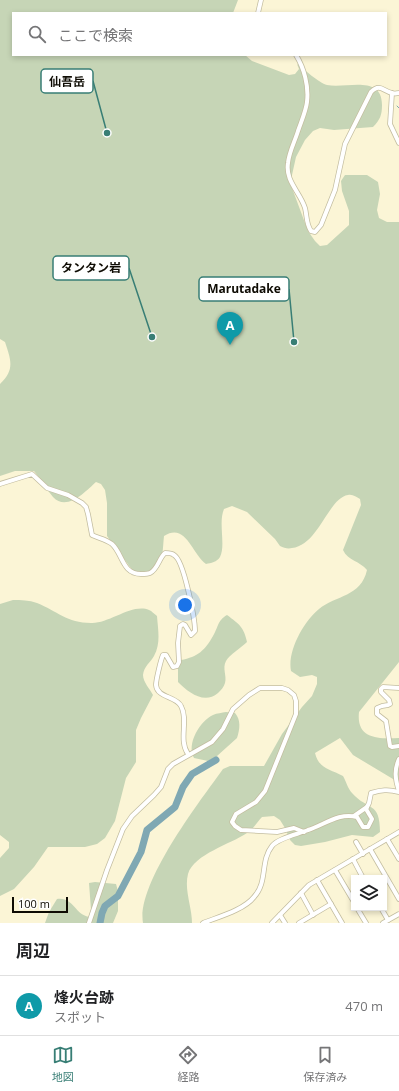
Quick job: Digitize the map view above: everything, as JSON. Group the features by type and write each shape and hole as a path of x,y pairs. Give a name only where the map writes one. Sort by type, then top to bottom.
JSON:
{"street":[{"path":"258,12 258,6 261,0"},
{"path":"297,56 301,63 308,90 307,102 289,156 288,173 305,208 311,231 315,232 322,225 337,183 345,144 371,92 377,88 384,89 392,93 399,93"},
{"path":"392,93 390,124 399,143"},
{"path":"0,484 32,474 47,488 79,500 86,507 92,535 111,543 126,567 136,574 150,573 155,569 162,555 165,553 174,554 177,558 184,574 195,625 195,632 191,635 185,625 183,624 180,626 178,643 179,662 177,666 172,667 166,655 163,655 160,661 156,686 164,695 178,702 182,708 183,745 188,754"},
{"path":"399,688 383,687 381,692 389,700 390,704 388,706 377,708 376,710 376,714 386,721 390,746 399,746"},
{"path":"89,923 123,829 132,816 161,787 168,769 173,764 188,754 212,742 223,729 233,709 254,691 260,688 282,688 288,690 294,695 296,700 296,714 266,791 256,802 236,814 232,822 241,830 277,832 294,828 304,832"},
{"path":"354,816 357,817 363,827 368,827 372,819 368,814 367,807 370,793 381,790 399,791 395,770 399,759"},
{"path":"202,923 238,908 253,899 264,878 266,861 273,845 328,821 354,816 367,807"},
{"path":"272,923 309,885 398,834"},
{"path":"387,839 399,859"},
{"path":"356,842 363,854"},
{"path":"370,849 399,899"},
{"path":"353,859 361,875"},
{"path":"335,870 351,897"},
{"path":"317,880 341,922"},
{"path":"301,893 313,915"},
{"path":"300,923 331,904"},
{"path":"360,911 366,923"},
{"path":"383,911 388,920"},
{"path":"383,923 399,914"},
{"path":"280,915 285,923"}],"green space":[{"path":"0,0 238,0 233,12 12,12 12,56 246,56 252,61 289,75 295,74 299,69 297,64 316,79 327,85 362,85 370,86 376,89 380,95 382,105 379,120 373,127 334,130 320,128 313,131 305,140 296,157 292,175 292,188 308,231 320,246 327,245 349,225 349,211 342,191 341,181 345,175 367,175 378,182 380,194 377,210 379,218 387,222 399,222 399,662 359,712 359,721 361,728 370,736 399,738 399,780 393,779 353,755 340,738 315,753 322,765 343,776 352,793 375,811 378,815 380,832 373,837 352,835 301,846 295,845 290,840 280,820 274,816 262,817 249,832 205,855 192,867 188,874 187,886 192,923 143,923 143,906 149,887 159,866 172,843 223,769 230,766 264,766 282,734 312,696 317,684 317,677 312,675 300,677 291,671 290,663 294,646 302,629 313,614 326,604 354,591 364,579 367,570 345,554 343,550 361,505 360,499 350,495 341,498 309,539 301,545 292,548 284,548 280,546 275,539 247,512 232,506 224,509 222,515 222,552 217,560 206,564 183,536 178,533 172,533 164,536 162,558 157,570 152,574 145,576 136,575 107,536 107,503 105,490 101,484 96,482 82,495 70,501 64,502 58,501 53,497 34,471 15,471 0,476 0,384 8,374 10,369 10,360 5,342 0,339"},
{"path":"13,600 34,602 69,619 91,623 105,620 135,609 149,610 157,616 158,646 143,675 145,683 153,695 136,730 136,762 126,778 115,821 105,838 97,844 85,847 48,847 34,867 14,889 0,896 0,858 9,848 9,842 0,835 0,604"},
{"path":"227,615 240,626 247,642 226,661 224,666 225,683 220,691 207,698 196,696 186,690 178,682 178,667 181,660 192,657 204,649 220,622"},
{"path":"226,712 235,713 238,719 239,728 237,738 217,756 208,761 194,758 192,752 193,740 203,722 213,715"},
{"path":"95,882 116,884 118,891 118,911 113,923 45,923 49,912 57,899 63,899 71,903 80,913 89,917 91,910 89,883"}],"waterway":[{"path":"100,923 105,906 118,896 141,852 147,830 175,807 183,787 192,774 216,760"}],"place":[{"name":"仙吾岳","path":"107,133"},
{"name":"タンタン岩","path":"152,337"},
{"name":"Marutadake","path":"294,342"},
{"name":"烽火台跡","path":"230,345"}]}
